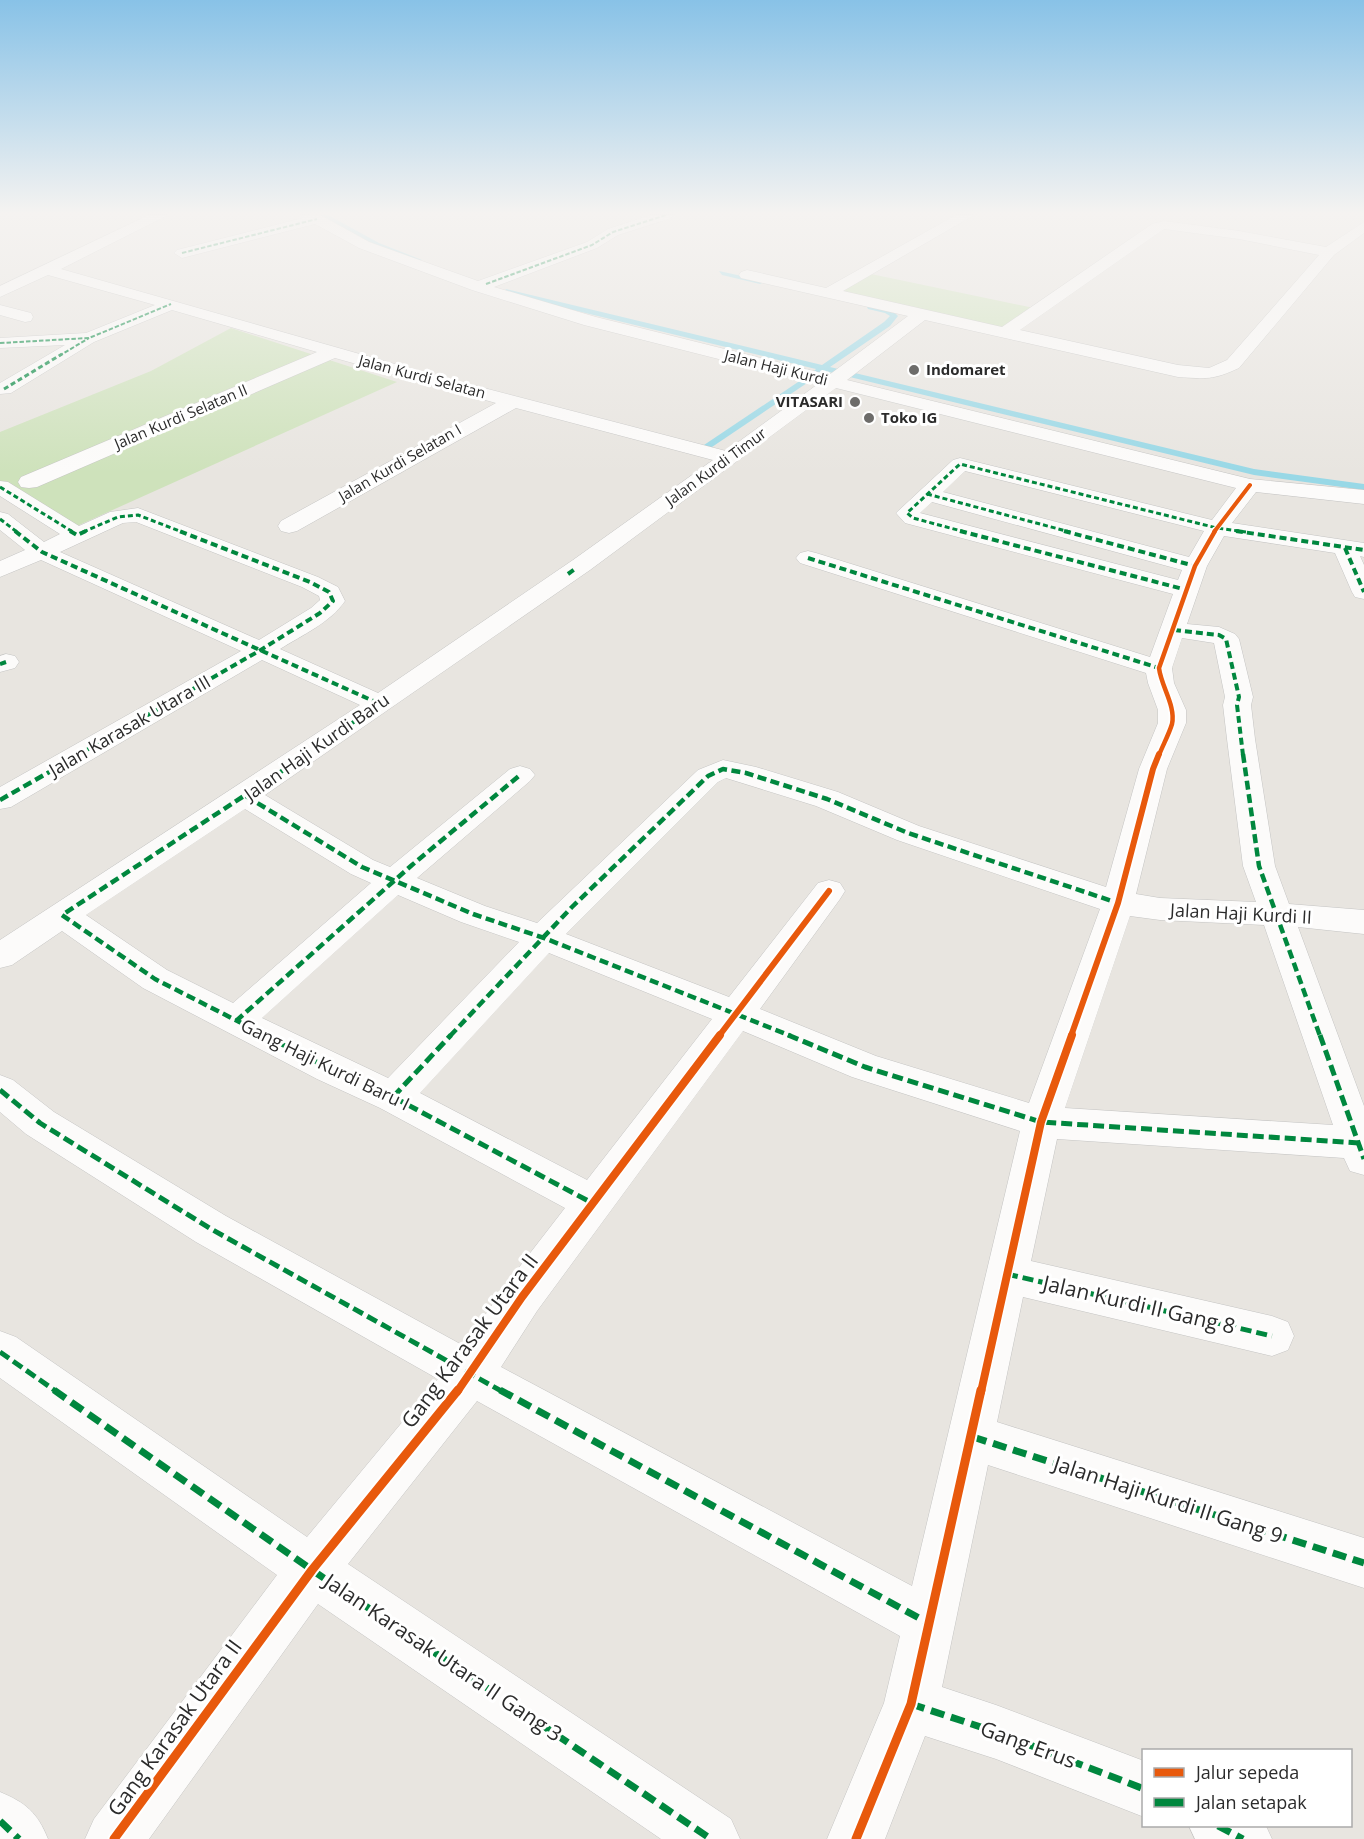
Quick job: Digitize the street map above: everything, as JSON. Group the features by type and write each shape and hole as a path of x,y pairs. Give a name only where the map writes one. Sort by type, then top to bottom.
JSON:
{"street":[{"name":"Jalan Kurdi Selatan","path":"159,301 513,402 729,458"},
{"name":"Jalan Haji Kurdi","path":"529,301 590,321 840,377 1250,485 1364,497"},
{"path":"861,301 1178,371 1211,374 1233,364 1287,301"},
{"path":"1006,333 1052,301"},
{"path":"4,389 88,338 171,304"},
{"path":"0,310 25,317"},
{"name":"Jalan Kurdi Timur","path":"568,574 840,377 920,315"},
{"path":"0,343 88,338"},
{"name":"Jalan Kurdi Selatan II","path":"29,482 333,352"},
{"name":"Jalan Kurdi Selatan I","path":"289,526 459,429 513,402"},
{"path":"1191,578 1051,556 908,516 907,513 960,464 964,464 1217,528 1355,549 1364,592"},
{"path":"856,1839 911,1704 973,1437 1041,1122 1118,903 1153,770 1172,723 1172,710 1161,683 1159,668 1191,578 1217,528 1250,485"},
{"path":"0,487 77,535"},
{"name":"Jalan Karasak Utara III","path":"0,800 259,651 320,613 333,601 329,592 153,519 127,514 77,535"},
{"path":"0,519 42,552 380,704"},
{"path":"0,570 77,535"},
{"path":"808,558 1159,668"},
{"name":"Jalan Haji Kurdi Baru","path":"62,915 246,796 568,574"},
{"path":"246,796 362,867 473,914 544,938 865,1067 1041,1122 1362,1151 1259,866 1237,705 1239,696 1226,639 1219,635 1174,630"},
{"name":"Jalan Haji Kurdi II","path":"393,1097 572,907 708,776 723,769 746,773 827,799 908,833 1118,903 1160,909 1276,914 1364,922"},
{"path":"236,1021 396,881 443,836 520,775"},
{"name":"Gang Karasak Utara II","path":"114,1839 312,1570 471,1374 522,1297 829,891"},
{"path":"0,956 62,915"},
{"name":"Gang Haji Kurdi Baru I","path":"62,915 154,979 393,1097 594,1204"},
{"path":"0,1090 40,1124 211,1229 471,1374 930,1624"},
{"name":"Jalan Kurdi II Gang 8","path":"1007,1274 1272,1336"},
{"name":"Jalan Karasak Utara II Gang 3","path":"0,1352 312,1570 711,1839"},
{"name":"Jalan Haji Kurdi II Gang 9","path":"973,1437 1364,1563"},
{"name":"Gang Erus","path":"911,1704 996,1732 1142,1789"},
{"path":"0,1821 20,1839"},
{"path":"1220,1827 1243,1839"}],"green space":[{"path":"870,301 1000,301 1034,308 1005,330"},
{"path":"231,328 397,382 77,526 0,484 0,432 151,371"}],"waterway":[{"path":"547,301 823,368"},
{"path":"823,368 887,324 894,316 888,311 871,307"},
{"path":"817,372 823,368"},
{"path":"823,368 1254,472 1364,487"},
{"path":"703,449 807,379"}],"marked path":[{"path":"0,343 89,338 171,304"},
{"path":"4,389 89,338"},
{"path":"1187,590 1051,556 913,518 907,513 960,464 964,464 1217,528 1364,550"},
{"path":"0,487 77,535 118,517 138,515 310,582 329,592 333,601 320,613 259,651 0,800"},
{"path":"927,494 1195,566"},
{"path":"0,519 42,552 380,704"},
{"path":"1345,548 1364,592"},
{"path":"808,558 1159,668"},
{"path":"568,574 575,569"},
{"path":"1174,630 1219,635 1226,639 1239,697 1237,705 1241,739 1259,866 1364,1159"},
{"path":"0,664 6,662"},
{"path":"380,704 246,796 62,915 155,979 330,1069 393,1097 594,1204"},
{"path":"393,1097 572,907 708,776 723,769 746,773 827,799 908,833 1118,903"},
{"path":"236,1021 412,865 520,775"},
{"path":"246,796 362,867 473,914 544,938 865,1067 1041,1122 1359,1143"},
{"path":"0,1090 40,1123 211,1229 471,1374 930,1624"},
{"path":"1007,1274 1272,1336"},
{"path":"0,1352 312,1570 711,1839"},
{"path":"973,1437 1364,1563"},
{"path":"911,1704 996,1732 1142,1788"},
{"path":"0,1821 19,1839"},
{"path":"1220,1827 1243,1839"}],"cycle path":[{"path":"856,1839 911,1704 1041,1122 1118,903 1153,769 1172,723 1172,710 1161,683 1159,668 1195,566 1217,528 1250,485"},
{"path":"114,1839 312,1570 471,1374 522,1297 829,891"}],"place":[{"name":"Indomaret","path":"914,370"},
{"name":"VITASARI","path":"855,402"},
{"name":"Toko IG","path":"869,418"}]}
